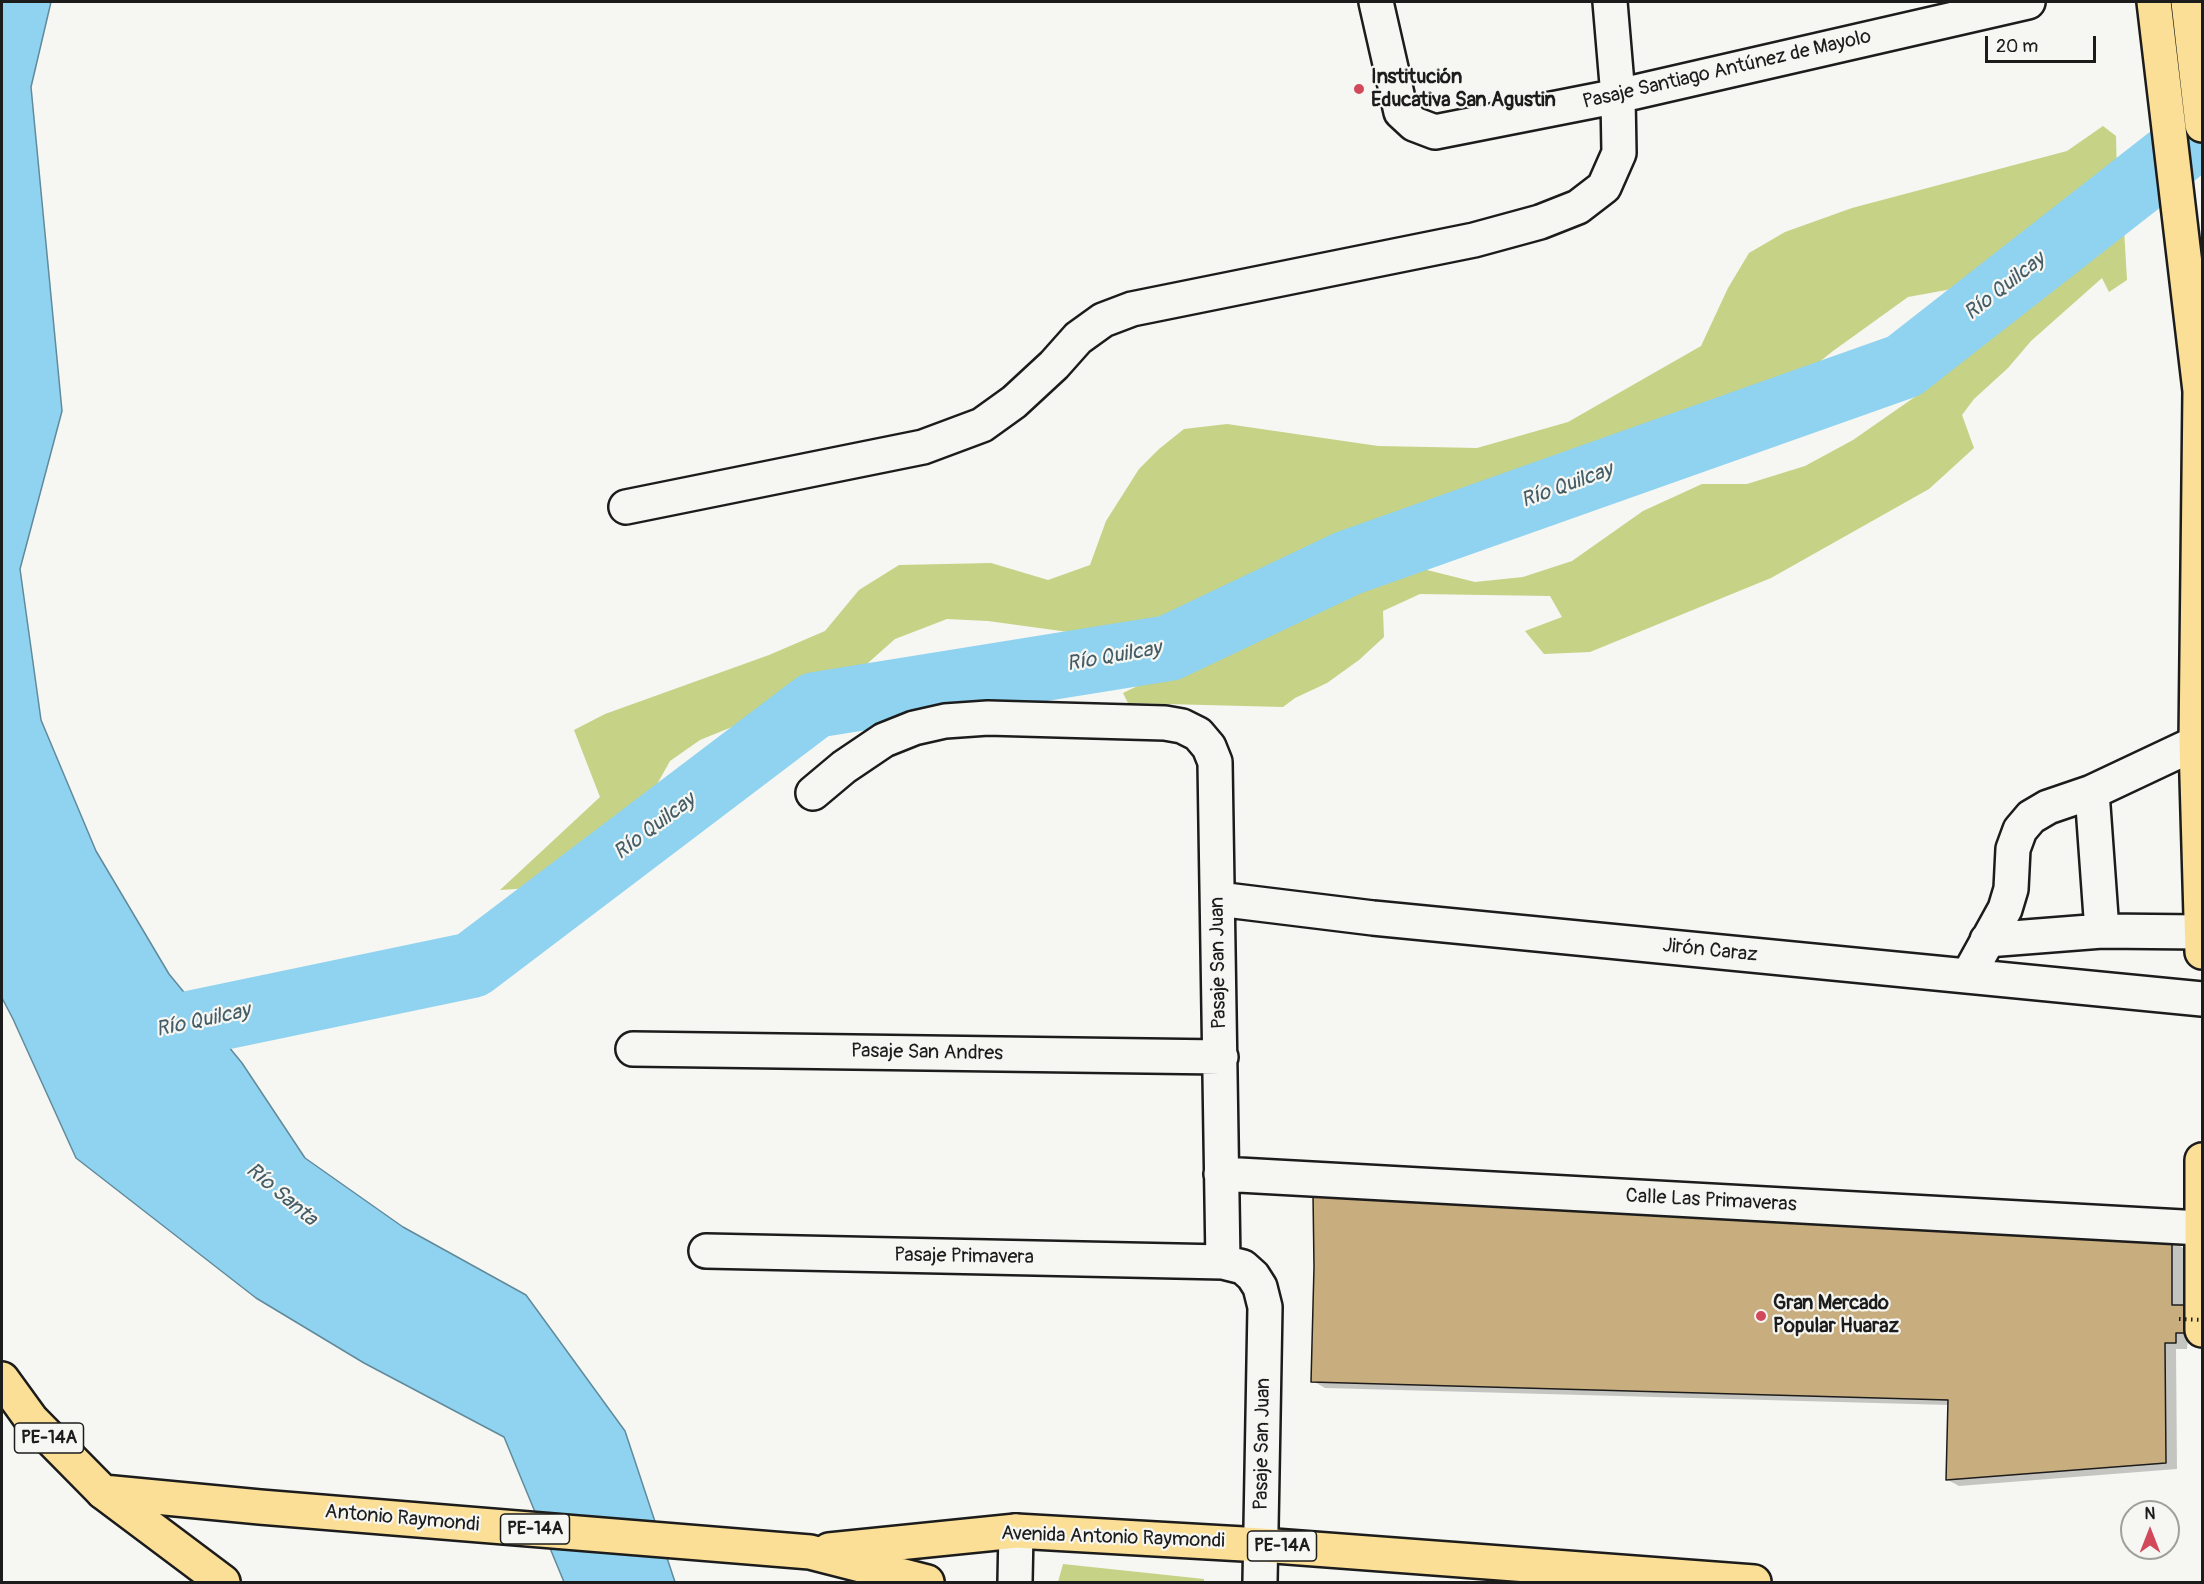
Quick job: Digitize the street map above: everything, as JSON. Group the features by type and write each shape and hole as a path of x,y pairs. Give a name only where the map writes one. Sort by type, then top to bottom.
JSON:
{"main road":[{"path":"2154,2 2191,270 2201,391 2196,743 2201,834 2202,942"},
{"path":"2188,2 2202,125"},
{"path":"2191,1325 2201,1228 2202,1160"},
{"name":"PE-14A","path":"2,1379 30,1419 103,1491"},
{"path":"103,1491 223,1582"},
{"name":"Antonio Raymondi","path":"103,1491 260,1508 810,1552"},
{"name":"Avenida Antonio Raymondi","path":"810,1552 1016,1531 1261,1545 1754,1582"},
{"name":"PE-14A","path":"810,1552 927,1582"}],"street":[{"name":"Pasaje Santiago Antúnez de Mayolo","path":"1376,2 1401,112 1414,124 1435,132 1618,96 2028,2"},
{"path":"626,507 923,447 982,425 1014,402 1078,339 1103,320 1132,309 1474,240 1540,222 1578,207 1604,187 1619,153 1618,96 1610,2"},
{"name":"Pasaje San Juan","path":"813,793 844,767 884,740 914,728 945,721 988,718 1153,723 1182,726 1198,734 1209,747 1215,762 1223,1262 1243,1267 1253,1276 1260,1287 1265,1307 1260,1582"},
{"path":"1968,976 2005,909 2011,889 2013,849 2020,830 2031,817 2048,807 2092,792 2196,743"},
{"path":"2092,792 2102,931"},
{"name":"Jirón Caraz","path":"1218,899 1373,918 2202,999"},
{"path":"1987,939 2102,931 2202,942"},
{"name":"Pasaje San Andres","path":"633,1049 1221,1057"},
{"name":"Calle Las Primaveras","path":"1221,1174 2201,1228"},
{"name":"Pasaje Primavera","path":"706,1251 1223,1262"},
{"path":"1015,1582 1016,1531"}],"path":[{"path":"2191,1325 2202,1320"}],"green space":[{"path":"2103,126 2116,136 2117,176 2056,225 1963,287 1908,297 1833,351 1778,395 1676,428 1565,476 1457,501 1288,556 1238,592 1190,614 1105,637 988,621 947,619 895,639 842,686 791,703 700,740 670,761 656,786 580,864 546,887 500,890 600,797 574,730 605,714 769,655 825,631 859,590 899,565 991,563 1048,580 1090,565 1106,521 1139,469 1184,429 1227,424 1378,446 1477,448 1568,422 1701,346 1728,288 1749,253 1785,232 1852,208 2067,151"},
{"path":"2124,229 2127,280 2109,292 2102,278 2031,341 2008,368 1974,399 1962,415 1974,448 1929,489 1771,578 1590,652 1544,654 1525,631 1562,617 1550,596 1420,594 1383,611 1384,637 1359,660 1327,683 1295,698 1283,707 1128,703 1123,693 1282,616 1361,583 1423,569 1475,582 1523,577 1572,561 1643,511 1702,484 1747,484 1805,466 1853,440 1922,392 2020,302 2074,267 2103,242"},
{"path":"1063,1564 1204,1579 1204,1582 1058,1582"}],"water":[{"name":"Río Santa","path":"2,2 51,2 31,87 62,411 20,569 41,720 96,851 169,974 242,1063 305,1158 403,1227 526,1295 625,1431 675,1582 564,1582 504,1437 364,1363 256,1298 76,1158 2,998"}],"building":[{"path":"1313,1195 2172,1240 2172,1305 2187,1305 2186,1333 2176,1333 2176,1343 2165,1343 2166,1463 1946,1480 1948,1400 1311,1382"}],"waterway":[{"name":"Río Quilcay","path":"117,1039 472,965 815,705 1169,648 1348,563 1904,366 2202,133"}],"place":[{"name":"Institución Educativa San Agustin","path":"1359,89"},
{"name":"Gran Mercado Popular Huaraz","path":"1761,1316"}]}
